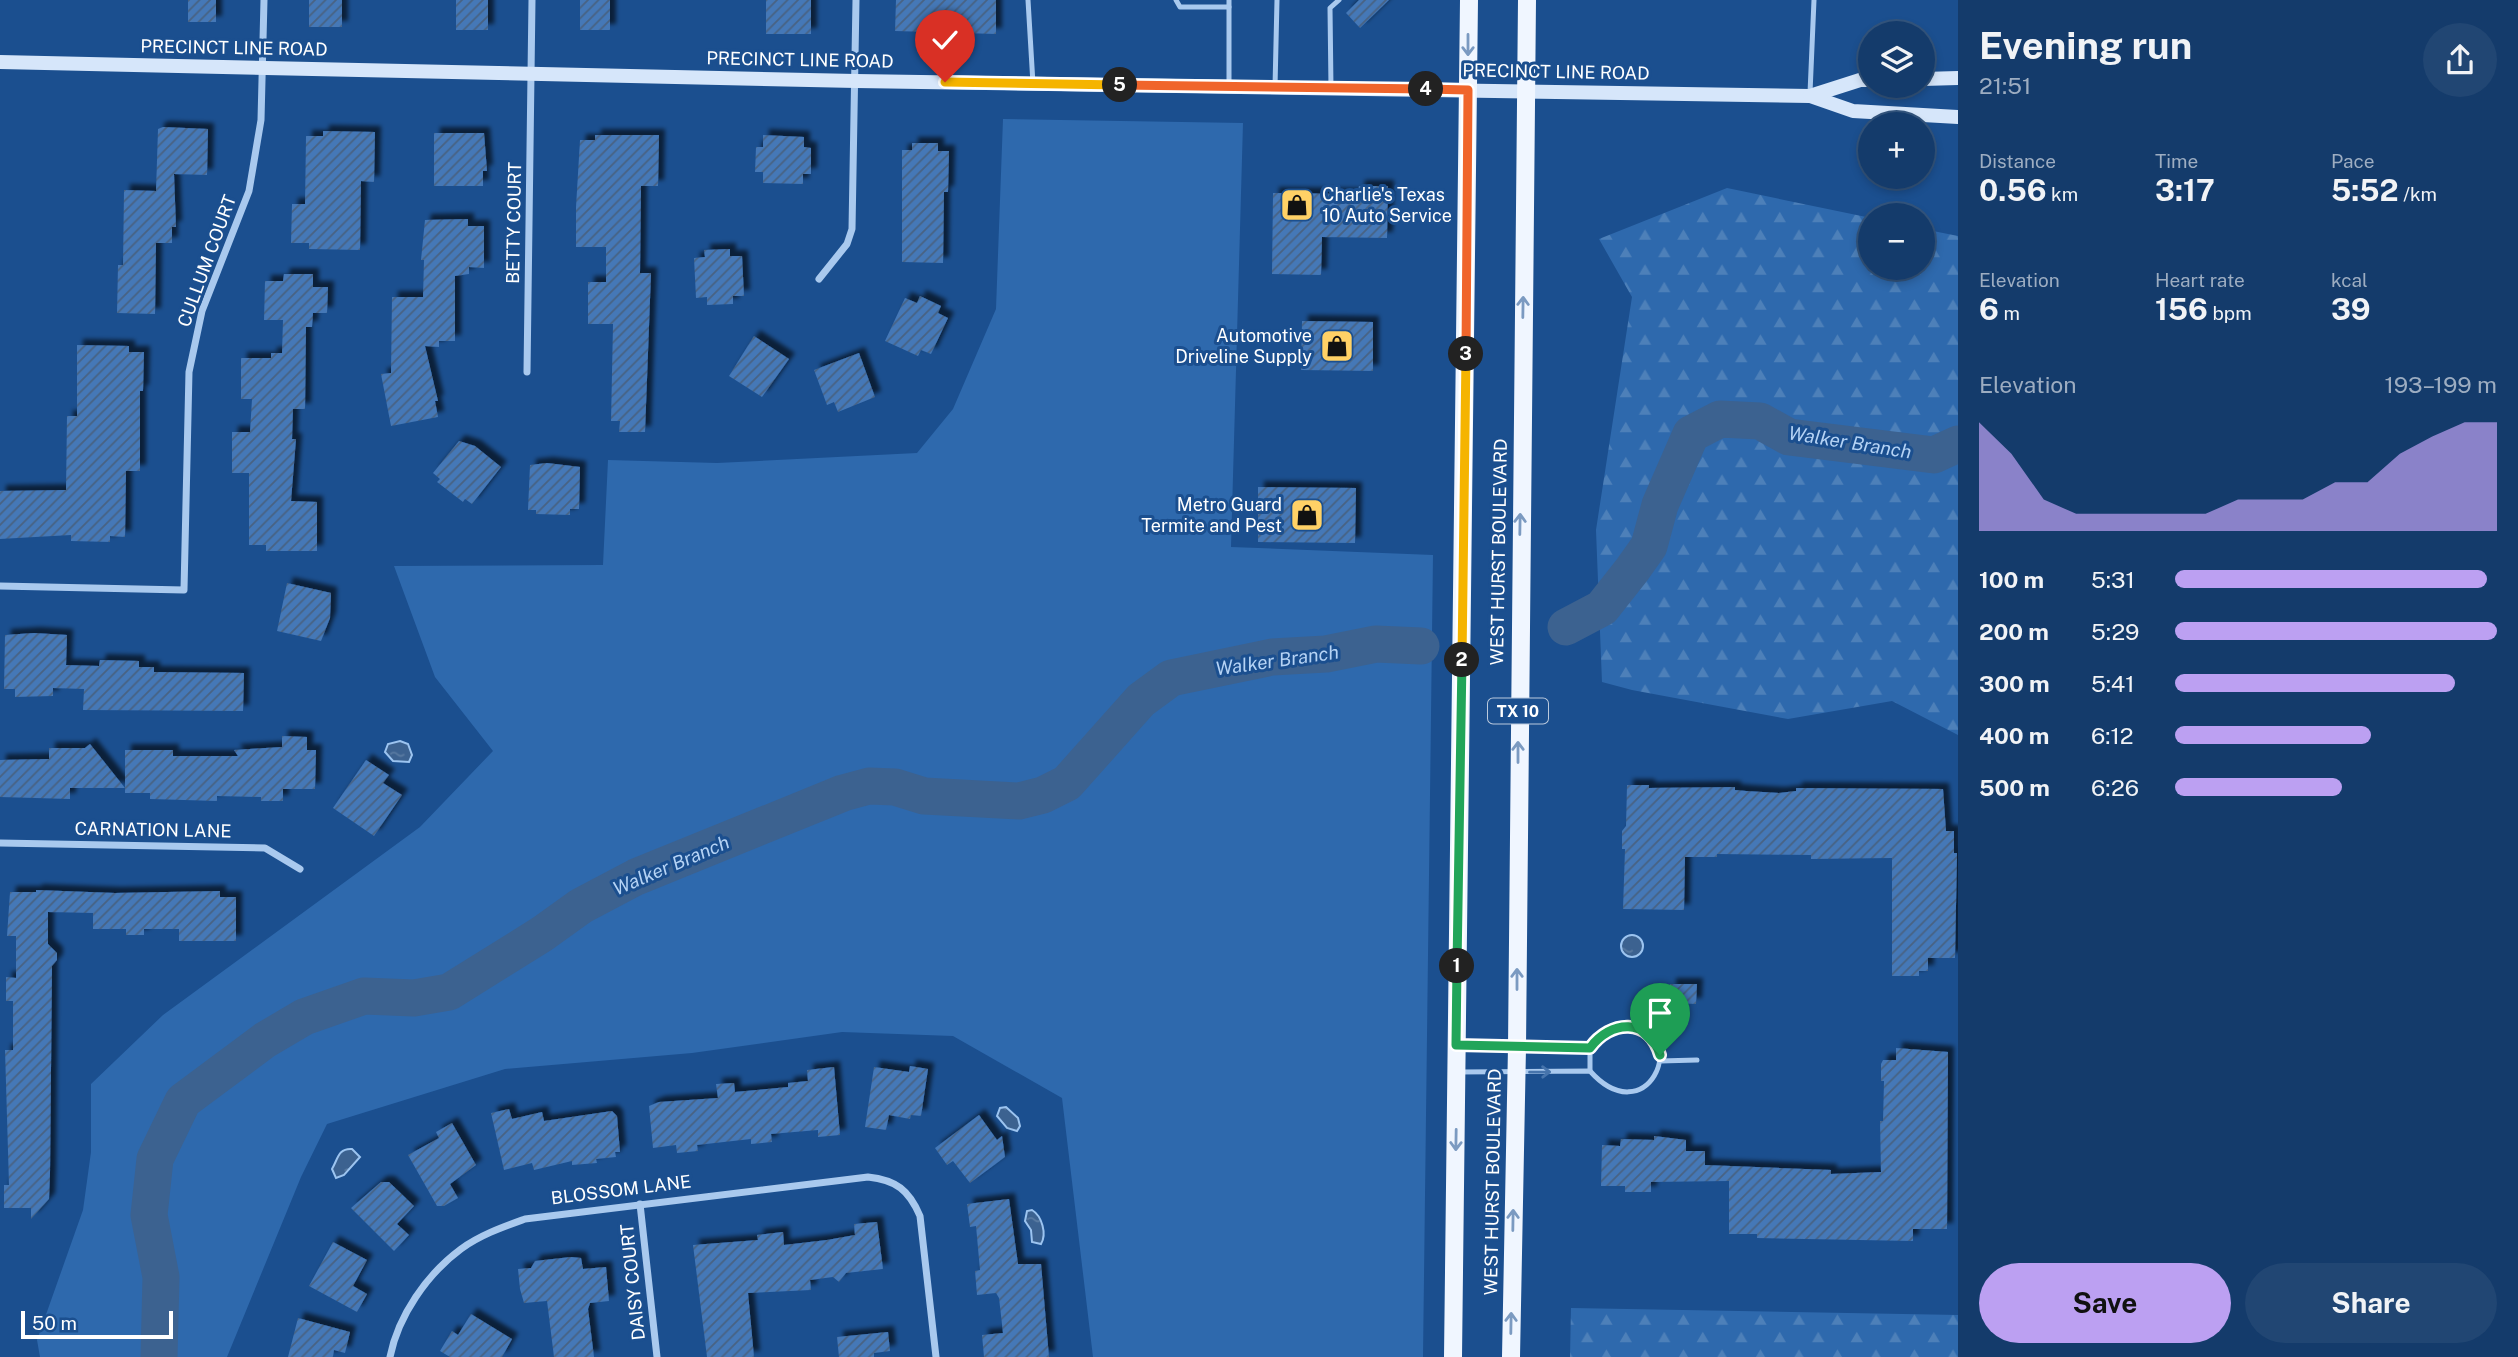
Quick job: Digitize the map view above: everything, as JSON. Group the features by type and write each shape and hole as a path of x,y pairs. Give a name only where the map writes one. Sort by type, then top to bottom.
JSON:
{"main road":[{"name":"WEST HURST BOULEVARD","path":"1453,1357 1469,0"},
{"name":"WEST HURST BOULEVARD","path":"1511,1357 1517,1047 1527,0"},
{"name":"PRECINCT LINE ROAD","path":"0,62 532,75 1528,89 1810,96 1853,111 1958,117"},
{"path":"1935,79 1958,78"},
{"name":"PRECINCT LINE ROAD","path":"1810,96 1858,81"}],"street":[{"name":"CULLUM COURT","path":"0,586 184,590 188,372 202,311 249,191 261,120 264,0"},
{"name":"BETTY COURT","path":"527,372 532,0"},
{"path":"819,278 847,244 852,229 856,0"},
{"name":"CARNATION LANE","path":"0,843 265,848 300,869"},
{"name":"BLOSSOM LANE","path":"390,1357 405,1315 422,1288 461,1248 487,1233 525,1219 868,1177 887,1179 901,1186 913,1200 920,1216 936,1357"},
{"name":"DAISY COURT","path":"640,1204 657,1357"}],"lane":[{"path":"1028,0 1033,83"},
{"path":"1176,0 1180,7 1229,4 1229,86"},
{"path":"1275,87 1277,0"},
{"path":"1331,88 1330,8 1339,0"},
{"path":"1810,96 1814,0"},
{"path":"1619,1026 1640,1029 1656,1041 1661,1061 1652,1080 1640,1090 1621,1093 1604,1087 1590,1071 1590,1048 1599,1035 1619,1026"},
{"path":"1456,1045 1590,1048"},
{"path":"1661,1061 1697,1060"},
{"path":"1457,1072 1590,1071"}],"green space":[{"path":"1003,119 1243,123 1231,547 1433,555 1423,1357 1093,1357 1062,1098 953,1036 842,1032 692,1053 505,1069 327,1124 301,1177 227,1357 40,1357 37,1340 83,1210 91,1152 91,1084 163,1015 420,827 493,751 435,677 394,566 603,565 608,460 717,463 917,453 953,409 996,309"},
{"path":"1727,188 1858,215 1858,280 1935,280 1935,231 1958,236 1958,735 1892,701 1788,719 1602,682 1596,530 1632,297 1599,239"},
{"path":"1571,1308 1958,1315 1958,1357 1570,1357"}],"water":[{"path":"400,741 408,744 412,755 409,762 393,761 385,752 388,744"},
{"path":"1632,935 1640,938 1643,946 1640,954 1632,957 1624,954 1621,946 1624,938"},
{"path":"1006,1107 1018,1118 1020,1126 1017,1131 1007,1128 997,1116 1000,1108"},
{"path":"352,1149 360,1157 344,1175 336,1178 332,1169 339,1155 344,1150"},
{"path":"1032,1210 1042,1226 1044,1235 1041,1244 1032,1242 1031,1230 1025,1221 1027,1211"}],"building":[{"path":"188,0 216,0 216,22 188,22"},
{"path":"309,0 342,0 342,27 309,27"},
{"path":"456,0 488,0 488,30 456,30"},
{"path":"580,0 610,0 610,30 580,30"},
{"path":"766,0 811,0 811,34 766,34"},
{"path":"896,0 996,0 996,34 895,31"},
{"path":"1359,0 1389,0 1360,28 1346,13"},
{"path":"158,129 208,129 207,175 174,174 176,227 172,227 172,243 156,243 155,314 117,313 118,265 123,265 124,190 156,191"},
{"path":"323,131 375,132 374,182 361,181 360,250 309,249 309,243 291,243 292,204 305,204 306,136 323,136"},
{"path":"434,133 484,133 487,171 483,171 483,186 434,186"},
{"path":"595,135 659,135 658,186 641,186 640,273 651,273 645,432 619,432 620,421 611,421 613,324 588,324 588,282 606,282 606,247 576,247 580,140 595,140"},
{"path":"763,135 804,137 804,147 811,148 811,174 803,174 803,184 763,183 763,172 755,172 756,147 763,147"},
{"path":"912,143 938,143 938,151 949,151 948,192 944,192 943,263 902,262 902,150 912,150"},
{"path":"1359,186 1388,186 1387,238 1322,237 1321,275 1272,274 1273,193 1358,194"},
{"path":"468,219 468,226 484,226 484,268 469,267 469,274 455,276 455,341 439,341 439,347 425,346 438,401 435,401 438,417 391,426 381,374 391,373 392,297 423,297 424,260 421,260 425,220"},
{"path":"730,249 730,256 742,256 744,296 733,296 733,304 707,305 707,297 696,298 694,258 705,257 704,250"},
{"path":"284,274 313,274 313,287 328,287 327,313 313,313 312,327 306,327 305,409 293,409 292,439 296,439 291,501 317,502 317,551 266,551 266,545 249,545 249,473 232,473 232,432 250,432 252,399 241,399 241,358 271,358 271,353 282,353 283,320 264,320 265,281 283,281"},
{"path":"920,296 941,306 938,313 948,318 931,354 921,350 918,356 885,341 905,298 917,303"},
{"name":"Automotive Driveline Supply","path":"1302,321 1373,322 1373,371 1301,370"},
{"path":"754,336 789,359 762,397 729,376"},
{"path":"77,345 129,346 129,352 144,352 143,391 140,391 140,471 126,471 125,537 110,536 110,542 71,541 71,535 0,539 0,491 66,490 67,416 77,416"},
{"path":"859,353 875,397 838,412 834,402 827,405 814,370"},
{"path":"459,441 475,446 501,467 472,504 465,499 463,502 437,482 440,479 433,473"},
{"path":"547,463 580,467 579,509 570,509 570,515 536,514 536,510 528,510 530,465"},
{"name":"Metro Guard Termite and Pest","path":"1258,487 1356,488 1355,543 1258,542"},
{"path":"287,583 331,593 330,618 321,641 277,631"},
{"path":"5,635 67,635 66,665 99,666 100,660 139,661 139,667 154,667 154,672 244,673 243,711 83,710 84,689 53,688 53,696 15,697 15,689 4,689"},
{"path":"282,736 307,737 307,750 316,750 315,789 283,789 283,801 261,801 261,797 217,796 217,801 150,799 150,793 125,793 125,750 173,750 173,756 238,756 234,750 282,747"},
{"path":"90,744 125,788 70,788 70,799 0,797 0,760 49,759 49,748 85,748"},
{"path":"366,760 389,775 383,783 402,795 374,836 333,808"},
{"path":"1627,785 1649,785 1649,788 1735,787 1735,790 1779,793 1796,791 1796,788 1943,789 1946,831 1954,831 1954,853 1957,853 1955,958 1928,958 1928,971 1919,971 1919,976 1892,976 1892,858 1811,859 1811,855 1717,854 1717,857 1685,857 1684,910 1623,909 1625,849 1622,849 1622,831 1626,826"},
{"path":"36,890 115,893 220,891 220,897 236,897 236,941 179,941 179,929 144,929 144,935 126,935 126,929 93,929 93,913 48,912 48,944 57,953 57,960 52,966 49,1199 31,1219 31,1208 4,1208 4,1185 9,1185 5,1050 13,1050 13,1001 6,1001 6,977 16,978 16,936 7,936 10,892"},
{"path":"1670,984 1697,984 1696,1004 1670,1003"},
{"path":"1896,1048 1948,1052 1947,1229 1913,1229 1913,1241 1757,1238 1757,1234 1729,1234 1729,1181 1651,1182 1651,1192 1625,1192 1625,1186 1601,1186 1602,1145 1620,1146 1621,1139 1654,1140 1654,1136 1686,1140 1686,1151 1705,1151 1705,1165 1831,1170 1831,1174 1881,1172 1880,1121 1883,1121 1884,1081 1881,1081 1881,1064 1883,1060 1896,1060"},
{"path":"910,1066 928,1069 921,1116 911,1115 910,1119 889,1115 886,1130 865,1127 874,1067 909,1072"},
{"path":"834,1067 840,1135 818,1137 818,1130 771,1134 772,1142 751,1144 751,1139 697,1145 698,1151 677,1153 676,1145 653,1148 649,1106 659,1102 718,1098 716,1084 734,1083 735,1092 788,1087 788,1083 808,1081 807,1070"},
{"path":"509,1109 512,1119 542,1112 544,1121 612,1111 617,1116 620,1152 615,1152 616,1157 596,1159 597,1163 572,1165 572,1161 534,1170 532,1163 504,1170 491,1113"},
{"path":"979,1115 997,1140 1002,1136 1005,1157 970,1183 953,1161 947,1165 935,1148"},
{"path":"452,1123 476,1165 450,1184 458,1198 444,1206 437,1206 408,1155 439,1138 436,1132"},
{"path":"381,1182 389,1182 414,1206 397,1224 409,1235 394,1251 351,1208"},
{"path":"1009,1199 1018,1264 1041,1264 1049,1357 984,1357 982,1335 1003,1333 996,1293 977,1295 975,1271 980,1270 976,1226 970,1227 967,1204"},
{"path":"877,1222 883,1269 846,1273 839,1282 833,1277 810,1280 811,1290 748,1293 754,1357 707,1357 693,1245 758,1240 757,1235 783,1232 784,1245 827,1240 855,1235 854,1224"},
{"path":"333,1242 367,1260 353,1286 367,1294 357,1312 309,1286"},
{"path":"581,1258 583,1269 606,1267 609,1301 590,1303 588,1309 594,1357 554,1357 547,1301 524,1303 520,1289 518,1269 531,1268 535,1261"},
{"path":"471,1314 512,1339 502,1357 450,1357 440,1351 452,1331 458,1335"},
{"path":"298,1318 350,1332 345,1353 334,1350 333,1357 288,1357"},
{"path":"888,1332 890,1351 874,1353 874,1357 839,1357 837,1337"}],"waterway":[{"name":"Walker Branch","path":"1566,627 1602,608 1632,570 1649,546 1660,505 1691,434 1720,419 1760,421 1789,437 1934,455 1958,444"},
{"name":"Walker Branch","path":"159,1357 161,1277 149,1215 155,1159 183,1101 265,1040 304,1017 364,996 414,998 449,992 542,934 581,906 636,877 843,793 869,786 895,787 924,796 1019,801 1043,795 1067,783 1141,700 1171,678 1272,657 1326,654 1376,644 1421,646"}],"place":[{"name":"Charlie's Texas 10 Auto Service","path":"1297,205"},
{"name":"Automotive Driveline Supply","path":"1337,346"},
{"name":"Metro Guard Termite and Pest","path":"1307,515"}],"route":[{"path":"945,82 1468,90 1456,1045 1590,1048 1599,1035 1619,1026 1640,1029 1656,1041 1660,1055"}]}
